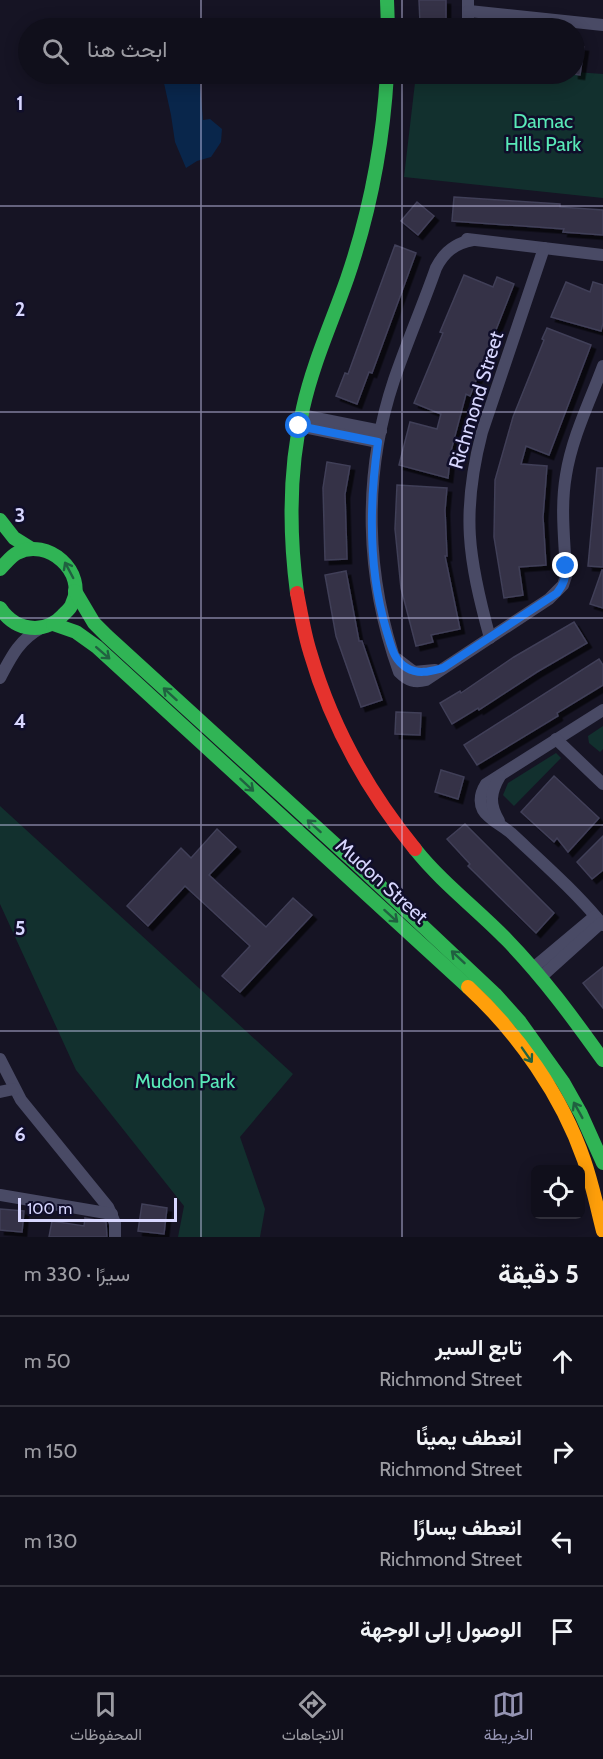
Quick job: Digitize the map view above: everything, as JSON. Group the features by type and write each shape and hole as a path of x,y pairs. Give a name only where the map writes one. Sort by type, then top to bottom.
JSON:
{"street":[{"path":"387,0 388,18"},
{"path":"468,6 553,18"},
{"path":"585,22 603,25"},
{"path":"386,84 383,129 372,194 347,280 309,383 293,466 291,509 293,563 305,636 332,717 351,757 398,830 426,863 504,937 537,972 603,1060"},
{"path":"603,255 473,240 460,243 450,250 436,268 394,380 379,437 372,485 374,572 382,615 399,672 412,681 426,680 557,593 563,585 566,576 563,501 566,473 573,446 603,366"},
{"name":"Richmond Street","path":"490,638 475,584 470,554 468,523 474,462 544,248"},
{"path":"300,421 379,437"},
{"path":"0,520 14,538 30,548"},
{"path":"0,569 6,560 17,552 30,548"},
{"name":"Mudon Street","path":"30,548 49,550 60,556 74,577 75,591 94,623 106,636 495,994 537,1044 562,1082 581,1114 603,1163"},
{"path":"0,678 14,651 26,638 64,616 75,591"},
{"path":"0,608 11,621 14,651"},
{"name":"Mudon Street","path":"11,621 25,627 47,626 76,632 97,647 483,1001 530,1060 573,1132 593,1187 603,1231"},
{"path":"537,972 600,921 548,867 501,824 490,801 501,775 603,710"},
{"path":"556,739 603,784"},
{"path":"0,1059 14,1089 28,1110 103,1200 112,1214 115,1237"},
{"path":"0,1092 14,1089"},
{"path":"0,1195 112,1214"}],"green space":[{"name":"Damac Hills Park","path":"585,73 603,74 603,198 404,177 415,84 585,84"},
{"path":"603,726 603,749 600,752 589,743 588,736"},
{"path":"556,753 561,758 514,806 503,795 508,783"},
{"name":"Mudon Park","path":"0,806 293,1074 240,1137 265,1209 260,1237 178,1237 184,1206 76,1070 0,904"}],"water":[{"path":"164,84 200,84 203,120 210,119 222,129 221,142 211,157 197,161 186,168 175,142"}],"building":[{"path":"419,0 446,0 446,18 420,18"},
{"path":"454,197 560,204 560,207 603,210 603,235 563,232 564,229 452,221"},
{"path":"417,202 434,216 418,235 401,221"},
{"path":"395,245 416,253 372,373 369,372 357,404 336,396 345,373 348,374"},
{"path":"464,275 493,287 497,277 514,284 470,396 466,394 451,451 448,478 399,465 410,422 437,429 441,414 414,403"},
{"path":"566,282 590,292 593,282 603,285 601,331 551,317"},
{"path":"547,328 591,345 549,455 526,446 521,464 547,466 543,517 546,565 519,567 523,595 504,598 494,537 495,480 513,417"},
{"path":"327,462 350,466 345,494 347,559 325,560 323,488"},
{"path":"597,468 603,468 603,567 588,566"},
{"path":"397,485 447,488 445,510 447,556 445,556 460,629 431,635 433,642 416,646 401,588 395,529"},
{"path":"603,570 603,608 590,604"},
{"path":"346,571 359,641 362,641 382,700 361,707 336,636 325,575"},
{"path":"574,622 587,643 479,710 478,708 452,724 440,703 460,691 461,693 514,657"},
{"path":"599,659 603,665 603,685 557,713 558,716 477,765 464,745"},
{"path":"396,712 421,713 420,735 395,734"},
{"path":"441,770 464,777 458,799 435,792"},
{"path":"554,776 599,818 568,852 557,838 554,842 521,812"},
{"path":"465,824 554,913 536,933 468,866 470,864 447,839"},
{"path":"217,829 236,847 209,875 266,927 293,898 312,915 240,992 222,976 250,946 185,886 148,926 127,906 181,848 191,858"},
{"path":"603,836 603,870 592,879 577,862"},
{"path":"603,967 603,1008 583,983"},
{"path":"142,1204 167,1208 164,1234 138,1231"},
{"path":"0,1209 24,1211 22,1232 0,1230"},
{"path":"85,1218 106,1222 107,1237 49,1237 52,1221 84,1226"}],"traffic: fast":[{"path":"387,0 388,18"},
{"path":"297,593 292,500 298,431 312,375 347,279 369,203 379,152 386,84"},
{"path":"0,520 14,538 30,548"},
{"path":"0,569 17,553 29,549 40,550 62,560 70,570 75,592 68,610 57,620 43,627 30,628 19,625 0,608"},
{"path":"75,591 94,623 107,636 495,994 520,1022 563,1082 581,1114 603,1163"},
{"path":"53,624 76,632 97,647 468,987"},
{"path":"415,849 533,968 603,1060"}],"traffic: slow":[{"path":"468,987 521,1045 564,1112 584,1160 603,1231"}],"traffic: jam":[{"path":"297,593 310,652 340,731 381,804 415,849"}],"route":[{"path":"299,426 378,442 372,485 371,529 374,572 382,615 394,656 408,669 422,673 443,668 557,593 563,585 566,566"}]}
